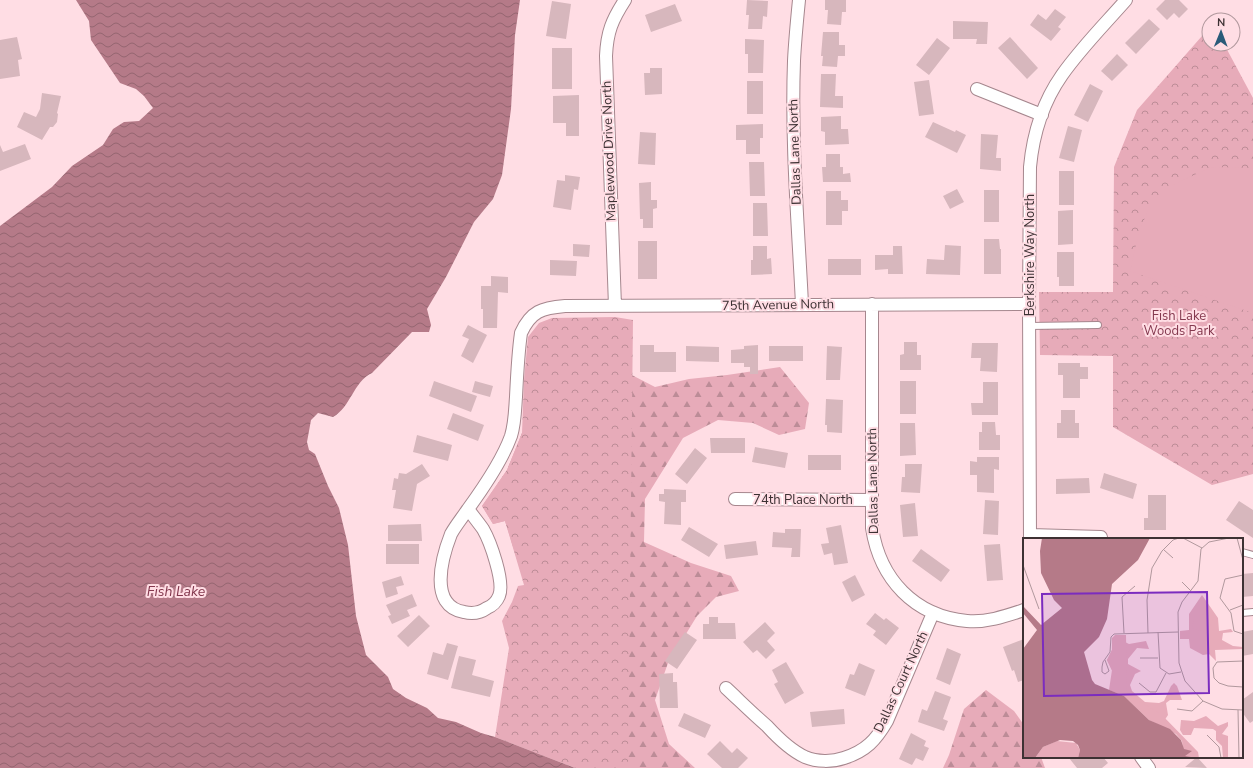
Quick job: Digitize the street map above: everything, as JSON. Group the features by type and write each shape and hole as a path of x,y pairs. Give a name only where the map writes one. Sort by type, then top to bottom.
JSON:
{"street":[{"name":"Maplewood Drive North","path":"614,306 606,56 608,34 616,15 625,0"},
{"name":"Dallas Lane North","path":"799,0 794,59 793,100 802,304"},
{"name":"Berkshire Way North","path":"1030,537 1029,304 1030,167 1032,148 1042,114 1061,77 1078,54 1126,0"},
{"path":"977,88 1042,114"},
{"name":"75th Avenue North","path":"468,509 499,462 511,435 514,426 521,333 530,317 543,309 553,307 802,304 1029,304"},
{"name":"Dallas Lane North","path":"872,304 872,528 874,544 887,573 907,596 918,605 933,613 950,618 968,621 987,620 1023,610"},
{"name":"74th Place North","path":"735,499 872,500"},
{"path":"468,509 484,530 498,571 501,587 499,595 493,605 483,611 470,614 460,612 451,607 443,598 440,576 443,561 452,534 468,509"},
{"path":"1030,537 1101,537"},
{"name":"Dallas Court North","path":"726,688 790,748 806,758 823,761 838,760 855,755 878,735 884,725 933,613"},
{"path":"1142,758 1149,768"}],"lane":[{"path":"1029,326 1098,325"},
{"path":"1243,552 1253,555"},
{"path":"1243,613 1253,612"}],"green space":[{"name":"Fish Lake Woods Park","path":"1201,37 1201,52 1228,52 1253,98 1253,474 1212,485 1113,427 1113,356 1040,355 1039,292 1113,292 1114,167 1137,110"},
{"path":"1212,167 1253,169 1253,313 1130,271 1139,232 1149,208 1172,185"},
{"path":"615,317 633,320 628,768 575,768 495,737 509,648 502,621 518,586 524,585 505,521 493,524 482,506 507,470 522,433 524,380 528,337 539,323 552,318"},
{"path":"780,367 809,403 805,429 779,435 753,423 718,420 683,438 645,499 644,542 691,563 731,576 739,591 716,597 697,616 668,663 655,700 669,744 695,768 576,768 526,588 505,521 493,524 482,506 507,470 522,433 626,372 655,387 689,379"},
{"path":"986,690 1014,711 1023,724 1023,758 1041,758 1045,768 943,768 949,755 964,709"}],"water":[{"name":"Fish Lake","path":"76,0 520,0 515,35 511,109 502,175 493,199 474,222 446,277 427,309 431,325 429,332 412,332 372,373 360,382 339,413 333,417 318,413 311,420 307,442 309,450 315,454 339,508 348,545 356,616 366,655 388,677 393,689 406,698 427,708 438,718 456,722 481,733 575,768 0,768 0,226 52,187 72,166 103,145 113,129 124,122 139,121 153,108 144,96 136,89 120,83 91,40 89,21"}],"building":[{"path":"747,0 768,1 767,17 763,16 762,29 748,29 749,15 746,15"},
{"path":"825,0 846,0 846,12 842,12 841,25 827,24 828,10 825,10"},
{"path":"1165,0 1179,0 1188,9 1179,18 1174,13 1167,20 1156,9"},
{"path":"552,1 571,4 566,39 546,36"},
{"path":"675,4 682,21 651,32 645,15"},
{"path":"1055,9 1066,17 1058,27 1061,29 1051,41 1030,25 1038,14 1046,20"},
{"path":"1149,19 1160,29 1136,54 1125,43"},
{"path":"953,21 988,22 987,44 976,44 977,39 953,39"},
{"path":"823,32 839,32 839,45 845,45 845,56 838,56 837,67 822,66 823,56 821,56"},
{"path":"17,37 22,59 18,60 20,76 0,79 0,40"},
{"path":"1010,37 1038,68 1027,79 998,48"},
{"path":"937,38 950,48 929,75 916,65"},
{"path":"745,39 764,40 763,73 748,73 748,54 745,54"},
{"path":"552,48 572,48 572,89 552,89"},
{"path":"1117,54 1128,65 1112,81 1101,71"},
{"path":"650,68 662,68 662,94 645,95 644,73 650,73"},
{"path":"821,74 836,74 835,96 843,96 843,108 820,107"},
{"path":"929,80 934,114 919,116 914,82"},
{"path":"747,81 763,81 763,114 747,114"},
{"path":"1090,84 1103,91 1088,122 1074,115"},
{"path":"42,93 61,96 57,113 57,122 53,127 50,127 42,140 17,127 24,112 36,117 40,109"},
{"path":"579,95 579,136 566,136 566,123 553,123 553,96"},
{"path":"841,116 841,129 848,129 849,144 825,145 825,132 821,131 821,117"},
{"path":"933,122 955,132 956,130 966,135 957,153 925,137"},
{"path":"763,124 763,138 760,138 760,154 746,154 746,140 736,140 736,125"},
{"path":"1068,126 1082,130 1074,162 1059,158"},
{"path":"640,132 656,133 655,165 638,164"},
{"path":"981,134 998,135 996,158 1001,158 1001,171 980,169"},
{"path":"25,144 31,159 0,171 0,145 3,152"},
{"path":"826,154 840,154 840,167 843,167 843,174 850,173 851,182 823,182 822,167 826,167"},
{"path":"749,162 764,162 765,196 750,196"},
{"path":"1059,171 1074,171 1074,205 1059,205"},
{"path":"565,175 580,177 578,190 574,189 571,210 553,207 557,180 565,181"},
{"path":"651,182 651,200 657,200 657,208 653,209 653,228 643,228 643,219 640,219 639,183"},
{"path":"957,189 964,202 950,209 943,196"},
{"path":"984,190 999,190 999,222 984,222"},
{"path":"826,191 841,191 841,200 848,200 848,211 842,211 842,225 826,225"},
{"path":"753,203 767,203 768,236 753,236"},
{"path":"1073,210 1073,244 1058,245 1058,211"},
{"path":"984,239 999,239 1001,249 1001,274 984,274"},
{"path":"638,241 657,241 657,279 638,279"},
{"path":"573,244 590,245 589,257 573,256"},
{"path":"945,245 961,246 960,275 926,274 927,259 944,260"},
{"path":"753,246 767,246 767,259 771,258 772,274 751,275"},
{"path":"893,246 902,246 903,274 888,274 888,269 875,270 875,255 893,255"},
{"path":"1057,252 1074,252 1074,286 1059,286 1059,277 1057,277"},
{"path":"828,259 861,259 861,275 828,275"},
{"path":"550,260 577,261 576,276 550,275"},
{"path":"491,276 508,277 508,293 498,292 497,328 483,328 481,286 491,286"},
{"path":"468,325 487,335 473,363 461,356 469,339 462,336"},
{"path":"904,342 917,342 917,355 921,355 921,370 900,370 900,355 904,354"},
{"path":"972,343 998,343 997,372 980,371 981,358 971,358"},
{"path":"640,345 654,345 654,352 676,352 676,372 640,372"},
{"path":"758,345 758,374 750,374 750,367 744,367 744,363 731,363 731,350 744,349 744,346"},
{"path":"686,346 719,347 719,362 686,361"},
{"path":"769,346 803,346 803,361 769,361"},
{"path":"827,346 842,347 840,380 826,380"},
{"path":"1058,363 1080,363 1080,367 1088,367 1088,379 1080,379 1080,398 1063,398 1063,375 1058,375"},
{"path":"434,381 477,396 471,412 429,396"},
{"path":"475,381 493,386 490,397 472,392"},
{"path":"900,381 916,381 916,414 900,414"},
{"path":"983,382 998,382 998,415 972,415 971,403 983,403"},
{"path":"826,399 843,400 842,433 827,432 827,425 825,425"},
{"path":"1061,410 1075,410 1075,423 1079,423 1079,438 1057,438 1057,423 1061,423"},
{"path":"453,413 484,425 478,441 447,429"},
{"path":"982,422 995,422 996,435 1000,435 1000,450 979,450 979,432 982,432"},
{"path":"900,423 915,423 916,455 900,456"},
{"path":"417,435 452,445 448,461 413,452"},
{"path":"710,438 745,438 745,453 711,453"},
{"path":"755,447 788,453 785,468 752,462"},
{"path":"695,448 707,458 687,484 675,474"},
{"path":"808,455 841,455 841,470 808,470"},
{"path":"977,457 999,457 999,470 994,469 994,493 977,492 977,475 970,475 970,461 977,462"},
{"path":"422,464 430,476 417,484 412,511 393,508 396,490 392,490 394,478 398,479 399,473 406,474"},
{"path":"905,464 922,464 920,493 901,492 902,477 905,477"},
{"path":"1104,473 1137,484 1133,499 1100,488"},
{"path":"1089,478 1090,493 1056,494 1056,479"},
{"path":"664,489 686,490 686,502 681,502 681,525 664,524 665,502 659,501 659,494 664,494"},
{"path":"1148,495 1166,495 1166,530 1144,530 1144,518 1148,518"},
{"path":"985,500 999,501 998,535 983,534"},
{"path":"1239,501 1253,510 1253,538 1226,520"},
{"path":"915,503 918,536 903,537 900,505"},
{"path":"421,524 422,541 388,541 388,525"},
{"path":"841,525 848,563 834,565 832,553 824,555 821,544 829,543 826,528"},
{"path":"689,527 718,544 709,557 681,540"},
{"path":"785,529 801,529 800,557 791,557 792,548 772,547 773,532 785,533"},
{"path":"756,541 758,555 726,559 724,545"},
{"path":"386,544 419,544 419,564 386,564"},
{"path":"1000,544 1003,580 987,581 984,545"},
{"path":"921,549 950,570 941,582 912,561"},
{"path":"1253,573 1253,596 1243,597 1243,574"},
{"path":"855,575 865,595 852,602 842,582"},
{"path":"401,576 404,585 396,587 398,594 386,598 382,582"},
{"path":"412,594 417,606 407,610 410,616 392,624 388,616 391,615 386,605"},
{"path":"875,613 884,620 886,618 899,628 886,645 873,635 876,631 866,624"},
{"path":"419,615 430,626 408,647 397,636"},
{"path":"709,617 718,617 718,623 735,623 736,639 703,639 703,624 709,624"},
{"path":"765,622 775,633 767,641 775,650 766,659 757,650 753,653 743,642"},
{"path":"1253,630 1253,654 1243,656 1243,632"},
{"path":"685,632 697,640 677,669 665,661"},
{"path":"1023,639 1023,680 1018,682 1003,647"},
{"path":"447,643 458,646 448,680 427,674 433,652 443,655"},
{"path":"947,648 961,654 950,685 936,679"},
{"path":"459,656 476,660 472,675 494,681 490,697 451,688"},
{"path":"786,662 804,693 785,704 774,684 778,682 772,670"},
{"path":"859,663 875,670 865,696 845,688 850,674 854,675"},
{"path":"673,673 673,682 677,682 678,708 660,708 659,674"},
{"path":"935,691 951,697 943,719 948,721 944,731 918,722 922,709 927,711"},
{"path":"1253,692 1253,721 1250,723 1243,713 1243,699"},
{"path":"844,709 845,724 812,727 810,712"},
{"path":"684,713 711,725 705,738 678,726"},
{"path":"911,733 926,741 924,746 929,748 923,761 916,758 912,765 899,759"},
{"path":"720,741 732,753 737,748 748,758 738,768 722,768 707,754"},
{"path":"1069,758 1104,758 1108,763 1102,768 1077,768"},
{"path":"1196,758 1198,758 1207,768 1185,767"}]}
